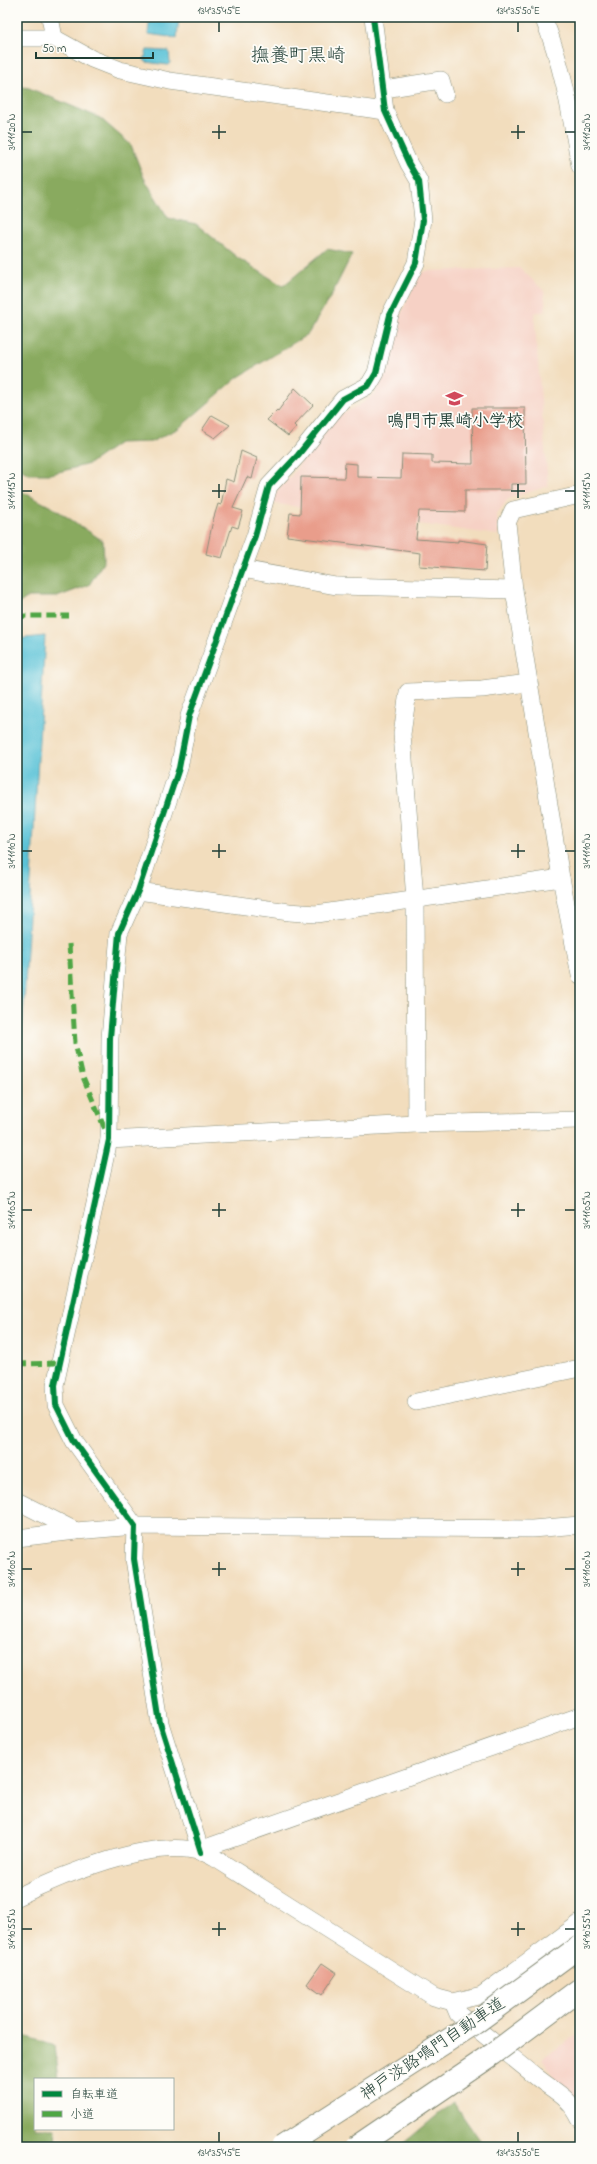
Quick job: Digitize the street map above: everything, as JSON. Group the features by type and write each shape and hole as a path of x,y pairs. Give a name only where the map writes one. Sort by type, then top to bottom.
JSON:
{"highway":[{"name":"神戸淡路鳴門自動車道","path":"282,2147 475,2022 580,1946"},
{"path":"356,2147 493,2054 580,1989"}],"street":[{"path":"50,17 54,38"},
{"path":"201,1852 160,1723 134,1559 135,1526 74,1442 56,1405 55,1385 109,1140 110,1038 119,933 138,891 179,768 189,716 255,536 269,486 298,456 343,399 369,385 376,373 390,315 416,263 423,220 419,181 409,164 386,111 373,17"},
{"path":"543,17 552,38 569,98 580,166"},
{"path":"17,38 54,38 92,59 134,73 170,81 386,111"},
{"path":"384,89 441,80 445,94"},
{"path":"580,495 513,510 507,523 514,590 528,683 561,878 580,975"},
{"path":"242,569 336,586 514,590"},
{"path":"416,1124 415,899 402,734 408,692 482,689 528,683"},
{"path":"138,891 289,912 316,914 561,878"},
{"path":"109,1140 416,1124 580,1120"},
{"path":"416,1402 580,1368"},
{"path":"17,1501 76,1531"},
{"path":"17,1538 135,1526 532,1529 580,1525"},
{"path":"201,1852 211,1846 580,1716"},
{"path":"17,1896 42,1884 96,1864 149,1850 183,1850 201,1852 218,1860 434,1997 453,2002 482,1995 580,1923"},
{"path":"453,2002 458,2014 539,2079 561,2093 575,2109 580,2119"}],"shaded area":[{"name":"鳴門市黒崎小学校","path":"520,268 544,291 546,311 534,313 548,486 508,499 497,514 498,535 270,503 271,497 292,475 312,446 338,417 364,402 375,393 382,379 396,326 418,276 426,271"},
{"path":"580,2032 580,2118 542,2059"}],"green space":[{"path":"17,86 29,88 100,118 131,145 144,178 168,218 196,224 238,258 283,286 327,249 352,254 331,296 308,334 237,378 179,428 151,442 119,443 89,464 51,474 29,474 17,467"},
{"path":"17,489 55,509 103,541 104,561 89,585 57,597 28,597 17,605"},
{"path":"18,2034 55,2046 59,2078 34,2078 34,2130 56,2130 55,2142 57,2147 17,2147"},
{"path":"453,2102 480,2141 481,2147 399,2147"}],"water":[{"path":"150,17 179,17 177,38 148,34"},
{"path":"147,50 169,51 170,63 168,65 146,62 144,60"},
{"path":"45,636 22,1038 17,1048 17,639"}],"building":[{"path":"295,388 313,405 294,425 296,427 288,436 267,420 277,410 278,411"},
{"path":"472,408 525,408 526,484 511,484 511,490 465,490 465,512 419,511 416,539 458,542 458,540 487,544 485,571 419,566 420,553 287,536 290,513 300,514 301,477 344,478 345,463 357,464 357,477 401,478 402,454 432,455 432,463 473,464"},
{"path":"212,415 230,425 215,438 202,430"},
{"path":"241,451 257,458 252,479 247,477 233,508 243,511 238,528 232,526 222,558 206,554 213,520 218,504 221,505 226,479 234,482"},
{"path":"322,1963 337,1973 322,1995 307,1984"}],"marked path":[{"path":"17,619 24,616 69,616"},
{"path":"69,944 75,1043 83,1077 107,1134"},
{"path":"17,1364 61,1363"}],"cycle path":[{"path":"201,1852 160,1723 134,1559 135,1526 74,1441 56,1405 55,1385 109,1140 110,1038 119,933 138,891 179,768 189,716 255,536 269,486 298,455 343,399 369,385 376,373 390,315 416,263 423,220 419,181 409,164 385,111 373,17"}],"place":[{"name":"鳴門市黒崎小学校","path":"455,398"}],"district":[{"name":"撫養町黒崎","path":"298,54"}]}
